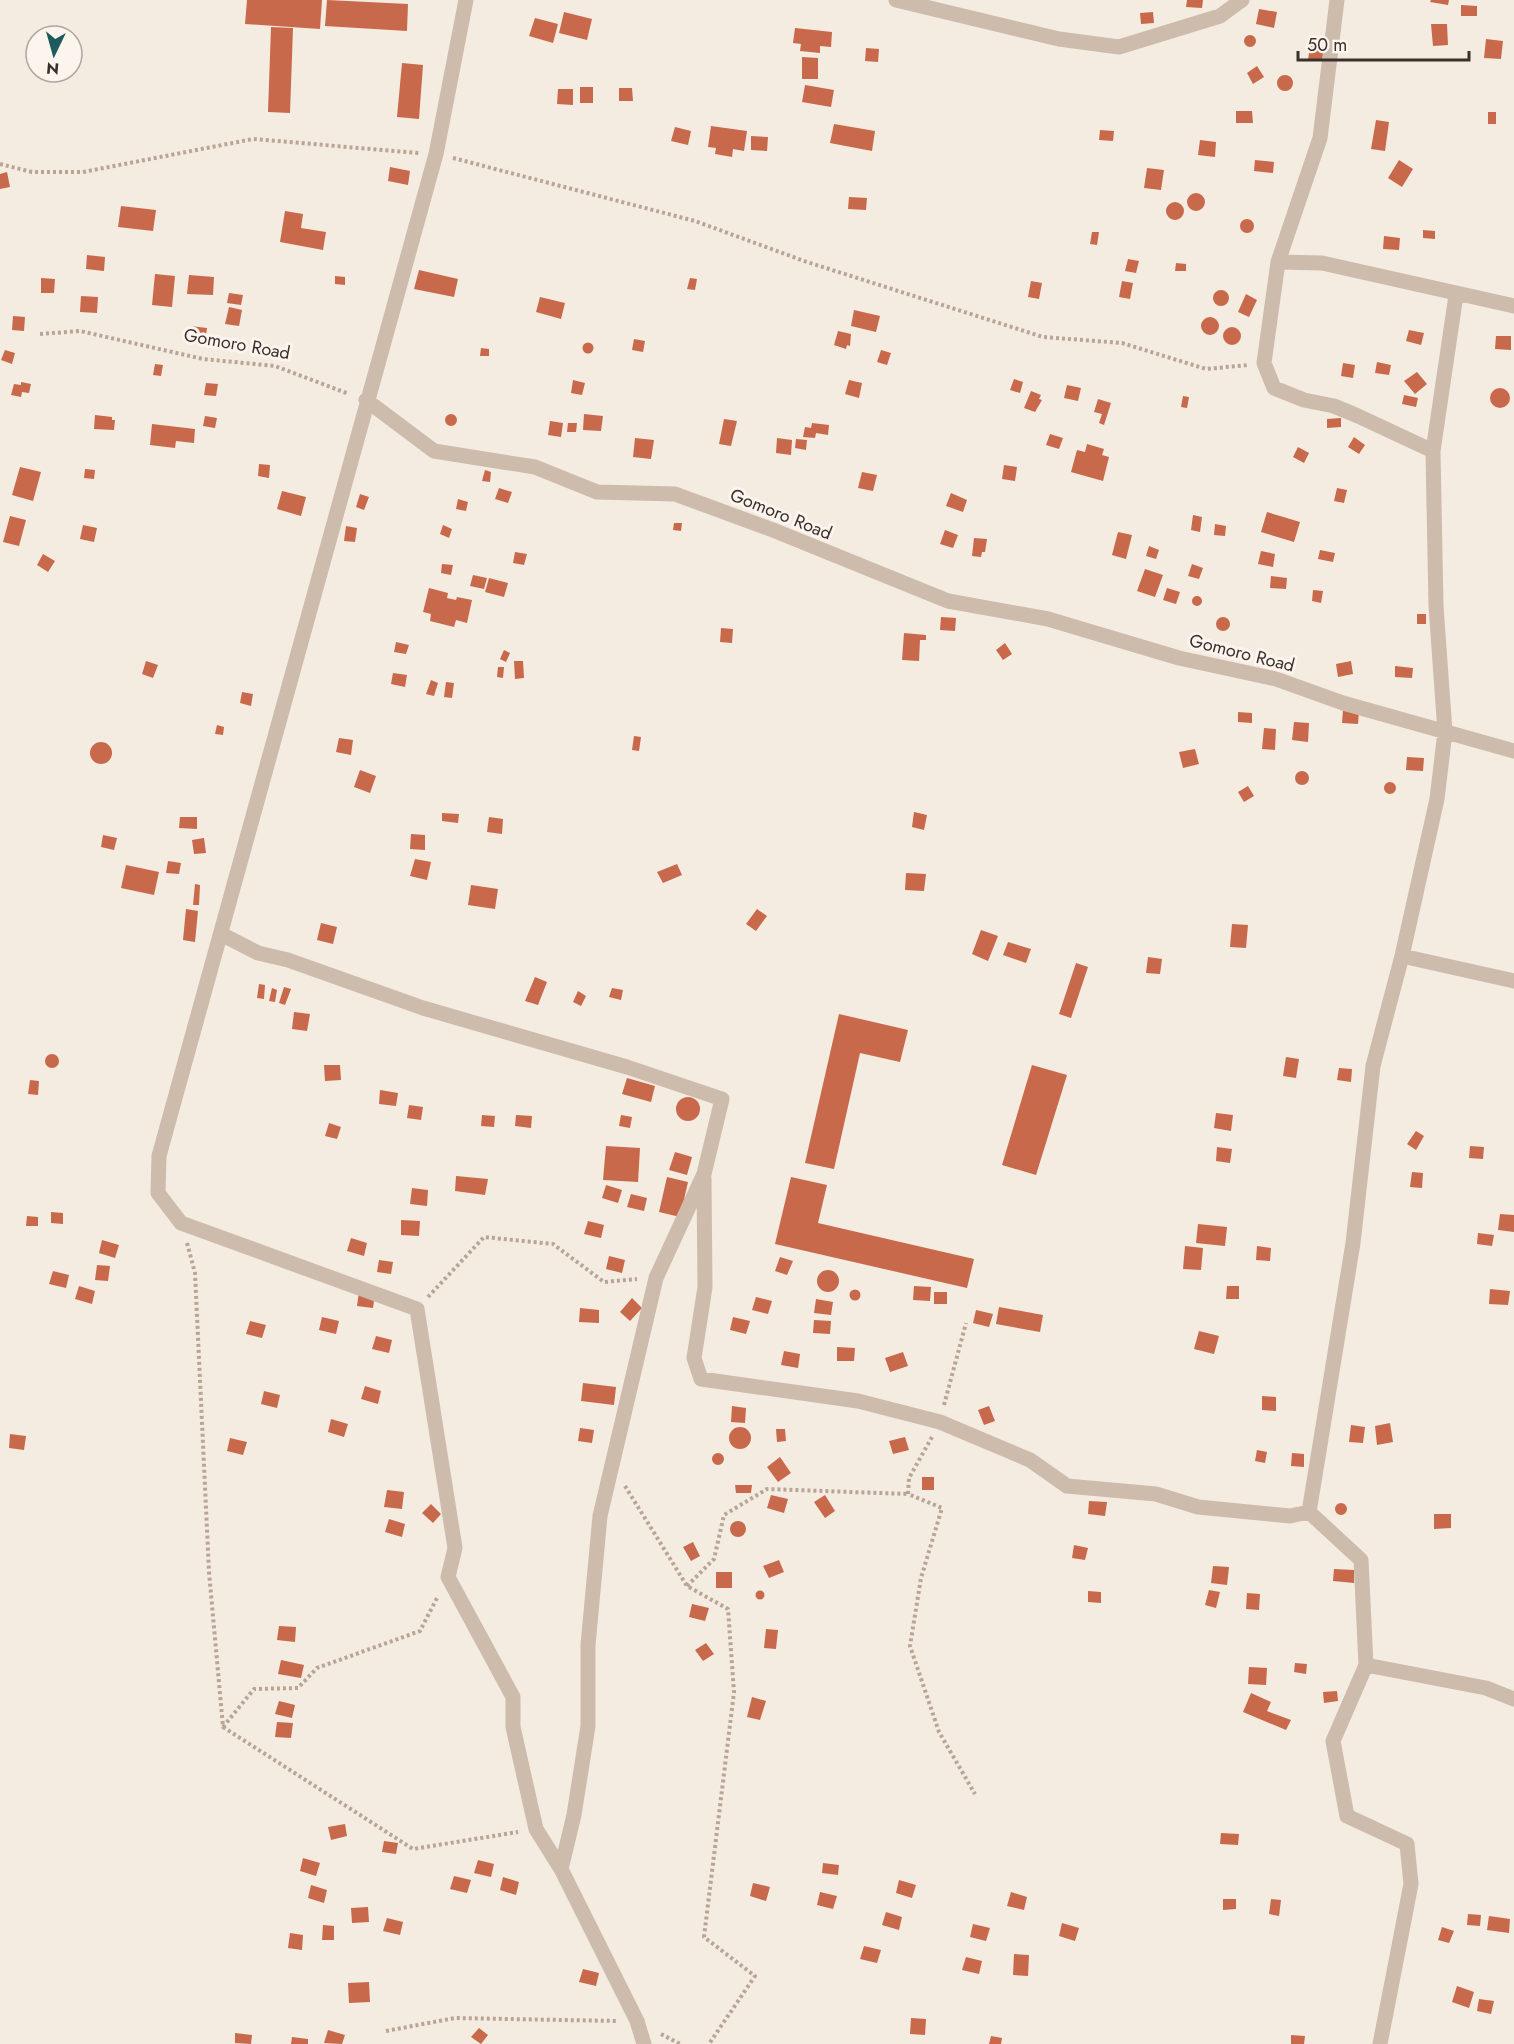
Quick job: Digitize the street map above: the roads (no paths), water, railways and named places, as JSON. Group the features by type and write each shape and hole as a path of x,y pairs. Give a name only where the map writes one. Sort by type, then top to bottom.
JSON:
{"street":[{"path":"466,0 436,154 366,400 159,1156 158,1193 182,1223 417,1309 455,1548 448,1577 513,1697 513,1727 536,1829 561,1869 637,2021 644,2044"},
{"path":"896,0 1059,39 1119,47 1220,16 1242,0"},
{"path":"1337,0 1320,138 1278,262 1264,363 1275,388 1304,400 1334,406 1433,451"},
{"path":"1278,262 1322,263 1456,295 1514,306"},
{"path":"1309,1512 1353,1243 1374,1066 1402,956 1437,799 1445,732 1436,606 1433,451 1456,295"},
{"name":"Gomoro Road","path":"366,400 434,451 535,467 597,492 675,494 773,530 948,601 1048,619 1179,658 1276,679 1343,703 1514,751"},
{"path":"221,934 258,953 288,960 423,1008 627,1067 722,1099 704,1174 656,1278 600,1516 592,1578 588,1645 588,1726 574,1815 561,1869"},
{"path":"1402,956 1514,981"},
{"path":"704,1174 705,1287 694,1358 701,1379 858,1401 940,1422 1030,1460 1067,1486 1156,1494 1198,1507 1290,1516 1309,1512"},
{"path":"1309,1512 1361,1560 1366,1665 1333,1742 1347,1816 1407,1844 1411,1884 1380,2044"},
{"path":"1366,1665 1486,1689 1514,1699"}]}
